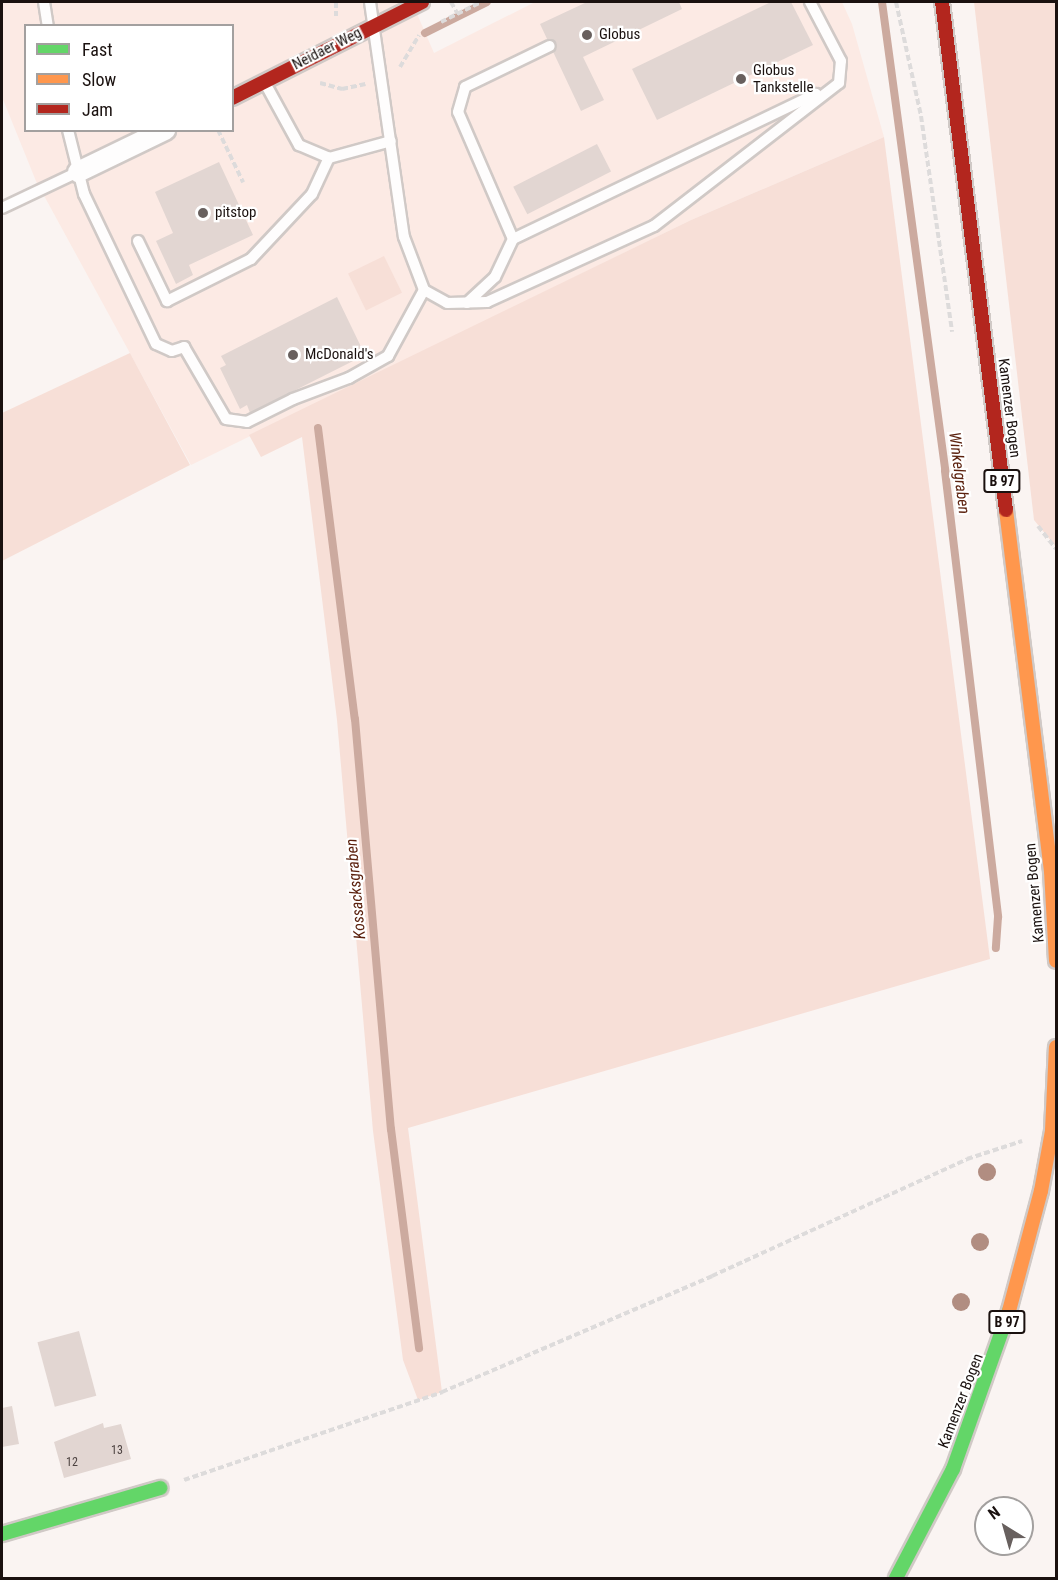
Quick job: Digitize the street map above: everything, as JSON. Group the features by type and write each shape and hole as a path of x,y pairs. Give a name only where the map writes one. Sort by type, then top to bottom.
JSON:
{"main road":[{"name":"Neidaer Weg","path":"234,97 422,2"},
{"name":"Kamenzer Bogen","path":"942,2 1051,871 1056,961"},
{"name":"Kamenzer Bogen","path":"896,1578 953,1469 1002,1341 1026,1259 1052,1131 1056,1047"},
{"path":"2,1534 160,1488"}],"street":[{"path":"78,172 161,132"}],"lane":[{"path":"44,2 48,24"},
{"path":"370,2 376,25 404,237 424,290 447,303 487,302 654,226 839,83 841,61 810,2"},
{"path":"513,239 458,112 465,87 550,46"},
{"path":"264,81 299,145 329,158 391,141"},
{"path":"467,303 495,277 513,239 839,83"},
{"path":"68,132 84,194 156,344 172,351 184,347 226,418 247,422 293,399 349,378 388,356 424,290"},
{"path":"138,241 167,301 250,259 312,194 329,158"},
{"path":"2,208 78,172"}],"path":[{"path":"451,2 457,13"},
{"path":"438,24 481,2"},
{"path":"896,2 921,116 952,336"},
{"path":"313,82 342,89 398,76 400,62 418,35 428,30"},
{"path":"219,132 243,182"},
{"path":"1033,521 1056,549"},
{"path":"160,1488 442,1392 712,1276 967,1159 1052,1131"}],"shaded area":[{"path":"2,2 402,2 234,95 234,24 24,24 24,132 161,132 40,191 2,97"},
{"path":"535,2 842,2 852,24 884,137 691,220 191,465 42,192 166,132 234,132 234,98 414,7 434,53"},
{"path":"974,2 1056,2 1056,547 1034,520"},
{"path":"884,137 990,959 408,1128 442,1392 418,1400 403,1360 373,1131 337,720 302,437 261,457 249,435 691,220"},
{"path":"384,256 402,293 366,310 348,274"},
{"path":"130,353 190,465 2,561 2,413"}],"building":[{"name":"Globus","path":"587,2 679,2 682,9 583,57 604,100 581,111 540,24"},
{"path":"771,2 791,2 813,45 657,120 632,69"},
{"path":"597,144 611,172 527,214 513,187"},
{"name":"pitstop","path":"219,162 253,235 189,265 193,275 176,284 156,241 173,233 155,192"},
{"name":"McDonald's","path":"337,297 365,355 250,413 247,405 240,409 220,368 226,365 221,356"},
{"path":"79,1331 96,1396 55,1407 37,1342"},
{"path":"12,1406 19,1444 2,1447 2,1408"},
{"path":"103,1423 104,1428 121,1424 131,1459 64,1478 54,1442"}],"waterway":[{"name":"Winkelgraben","path":"425,33 487,2"},
{"name":"Winkelgraben","path":"882,2 945,471 998,917 996,948"},
{"name":"Kossacksgraben","path":"318,428 355,719 391,1129 419,1348"}],"traffic: fast":[{"path":"896,1578 953,1469 1009,1311"},
{"path":"2,1534 160,1488"}],"traffic: slow":[{"path":"1006,510 1051,871 1056,961"},
{"path":"1009,1311 1041,1191 1052,1131 1056,1047"}],"traffic: jam":[{"path":"234,97 422,2"},
{"path":"942,2 1006,510"}],"place":[{"name":"Globus","path":"587,35"},
{"name":"Globus Tankstelle","path":"741,79"},
{"name":"pitstop","path":"203,213"},
{"name":"McDonald's","path":"293,355"}]}
